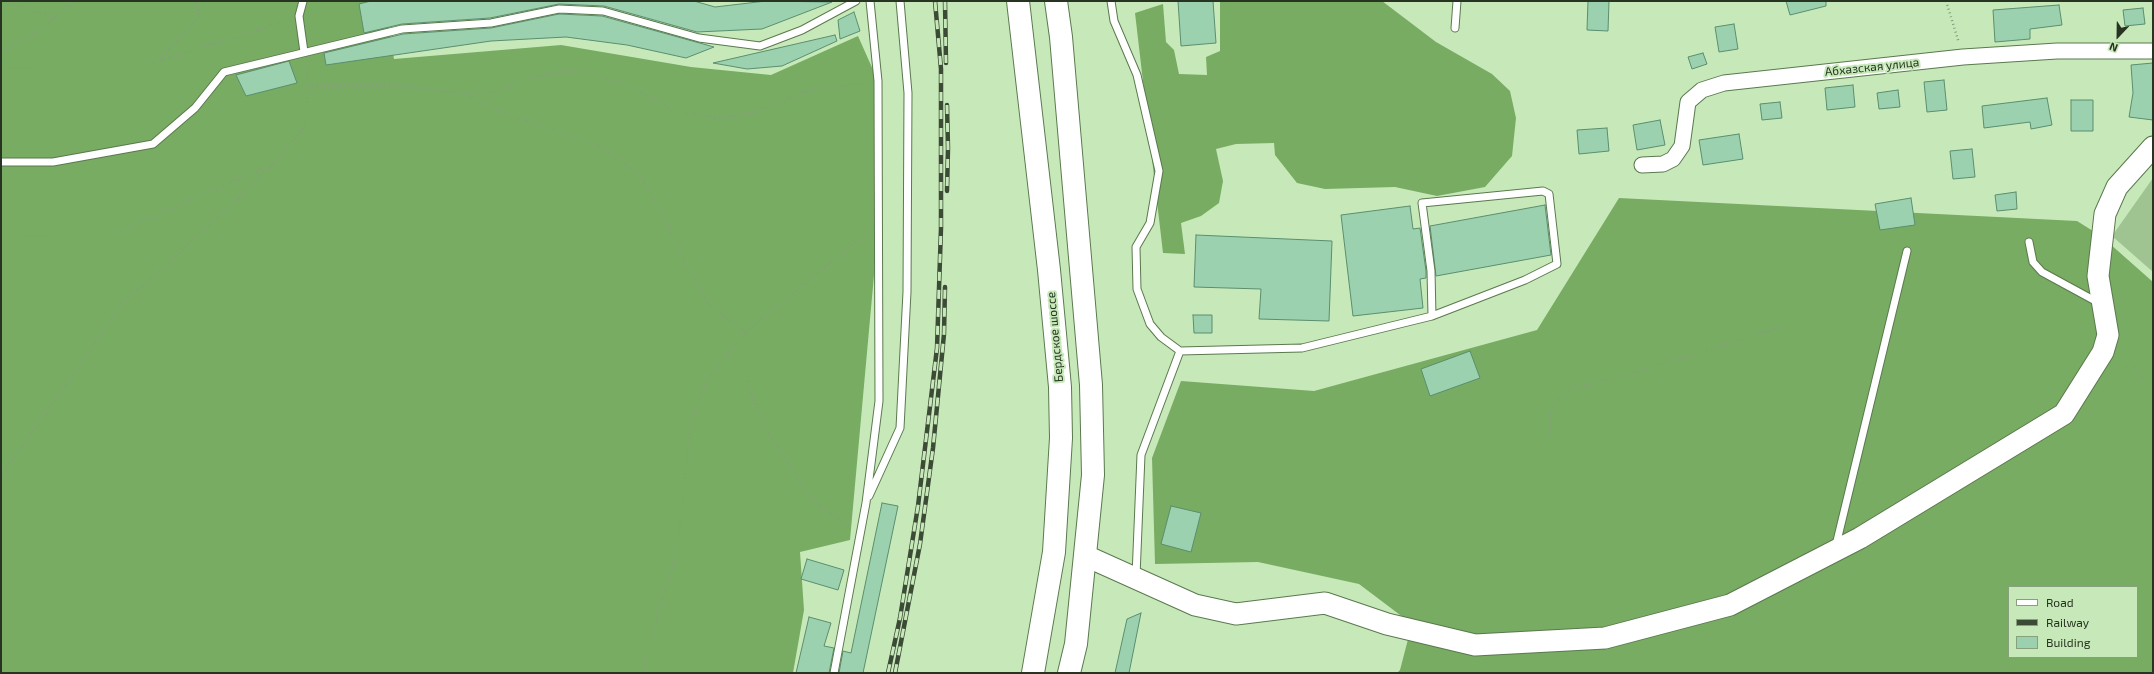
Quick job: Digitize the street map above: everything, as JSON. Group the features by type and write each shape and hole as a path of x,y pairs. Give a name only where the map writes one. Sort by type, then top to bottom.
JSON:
{"highway":[{"name":"Бердское шоссе","path":"1018,1 1050,270 1060,387 1061,438 1054,552 1033,673"},
{"path":"1056,1 1091,385 1093,475 1076,644 1069,673"},
{"path":"1050,270 1081,265"}],"street":[{"name":"Абхазская улица","path":"1642,166 1664,164 1673,159 1682,146 1688,102 1702,90 1724,83 1963,57 2057,51 2153,51"},
{"path":"1086,556 1196,605 1236,614 1325,603 1387,624 1475,645 1613,636 1730,605 1860,538 2064,414 2103,352 2108,335 2098,276 2105,214 2117,187 2153,147"}],"lane":[{"path":"303,1 300,16 304,52"},
{"path":"1,162 53,162 153,144 195,108 224,72 402,29 491,23 559,9 603,12 699,38 760,46 802,30 856,1"},
{"path":"834,673 866,503 879,401 880,223 878,81 870,1"},
{"path":"866,503 900,428 907,292 908,101 900,1"},
{"path":"1110,1 1114,20 1137,75 1159,171 1150,223 1136,247 1137,289 1150,324 1161,336 1180,351 1302,348 1432,316 1511,286 1557,264 1550,194 1543,191 1422,203 1431,271 1432,316"},
{"path":"1455,28 1456,1"},
{"path":"2029,242 2033,262 2042,272 2103,305"},
{"path":"1834,551 1907,251"},
{"path":"1136,579 1141,455 1180,351"}],"path":[{"path":"7,1 22,8 56,17"},
{"path":"1,52 31,36 76,1"},
{"path":"156,62 200,17 196,1"},
{"path":"1946,1 1963,57"},
{"path":"1,69 156,62 300,16"},
{"path":"1,477 125,300 170,262 274,164 304,125 308,86 304,52"},
{"path":"308,86 394,85 464,94 495,92 527,78 579,70 602,76 637,90 675,111 721,118 756,112 808,91 878,81"},
{"path":"464,94 505,114 598,145 639,174 666,220 683,260 708,303 745,333 748,383 763,425 790,467 823,509 860,534"},
{"path":"1,237 114,233 274,164"},
{"path":"644,673 656,621 678,552 691,422 708,378 745,333 880,223"},
{"path":"1551,435 1550,415 1558,398 1573,388 1621,377 1785,326"},
{"path":"2114,364 2116,367 2136,367 2145,384"}],"green space":[{"path":"1,1 385,1 394,59 561,45 691,67 771,75 858,36 878,81 877,242 850,540 800,552 804,610 793,673 1,673"},
{"path":"1220,1 1382,1 1436,42 1492,74 1510,91 1516,118 1512,156 1485,187 1437,196 1395,187 1325,189 1297,183 1275,155 1274,143 1236,144 1216,149 1223,181 1219,203 1201,216 1181,223 1185,254 1163,253 1135,13 1163,4 1166,42 1174,50 1179,74 1207,75 1206,57 1220,51"},
{"path":"2153,178 2153,272 2112,236"},
{"path":"1619,198 2077,221 2101,236 2153,282 2153,673 1397,673 1400,670 1412,624 1359,584 1258,562 1155,564 1152,458 1181,381 1314,391 1537,330"}],"building":[{"path":"371,1 694,1 715,7 766,1 832,2 762,29 697,32 604,6 559,4 490,18 402,24 364,33 359,4"},
{"path":"1178,1 1213,1 1216,43 1181,46"},
{"path":"1588,1 1609,1 1608,31 1587,30"},
{"path":"1786,1 1826,1 1826,6 1790,15"},
{"path":"2059,5 2062,25 2030,29 2030,39 1995,42 1993,10"},
{"path":"2143,8 2145,24 2125,26 2123,10"},
{"path":"854,12 860,31 840,39 838,20"},
{"path":"559,14 602,16 714,47 686,58 627,45 566,37 491,41 326,65 324,53 403,34 491,28"},
{"path":"1734,24 1738,49 1719,52 1715,27"},
{"path":"835,35 837,41 782,66 747,69 713,63"},
{"path":"1703,53 1707,64 1692,69 1688,57"},
{"path":"289,61 297,83 246,96 236,75"},
{"path":"2153,63 2153,120 2129,117 2133,93 2131,65"},
{"path":"1944,80 1947,110 1927,112 1924,82"},
{"path":"1853,85 1855,107 1827,110 1825,88"},
{"path":"1898,90 1900,107 1879,109 1877,93"},
{"path":"2047,98 2052,125 2031,129 2030,122 1984,128 1982,106"},
{"path":"2071,100 2093,100 2093,131 2071,131"},
{"path":"1780,102 1782,118 1762,120 1760,104"},
{"path":"1660,120 1665,145 1637,150 1633,125"},
{"path":"1607,128 1609,151 1579,154 1577,130"},
{"path":"1739,134 1743,159 1703,165 1699,140"},
{"path":"1972,149 1975,177 1953,179 1950,151"},
{"path":"2016,192 2017,209 1997,211 1995,195"},
{"path":"1911,198 1915,225 1880,230 1875,204"},
{"path":"1545,205 1551,255 1436,276 1430,226"},
{"path":"1410,206 1413,229 1420,228 1426,271 1426,278 1420,279 1423,308 1353,316 1341,215"},
{"path":"1196,235 1332,241 1329,321 1259,319 1261,289 1194,287"},
{"path":"1193,315 1212,315 1212,333 1194,333"},
{"path":"1470,351 1480,378 1430,396 1421,369"},
{"path":"882,503 898,506 863,673 839,673 843,651 851,653"},
{"path":"1171,506 1201,513 1191,552 1161,544"},
{"path":"807,559 844,570 838,590 801,579"},
{"path":"1141,613 1129,673 1115,673 1127,619"},
{"path":"809,617 831,623 824,646 834,648 829,673 796,673"}],"railway":[{"path":"888,673 900,618 918,506 937,348 941,228 941,69 935,1"},
{"path":"945,1 946,63"},
{"path":"947,105 947,191"},
{"path":"895,673 920,544 933,448 944,334 945,287"}]}
